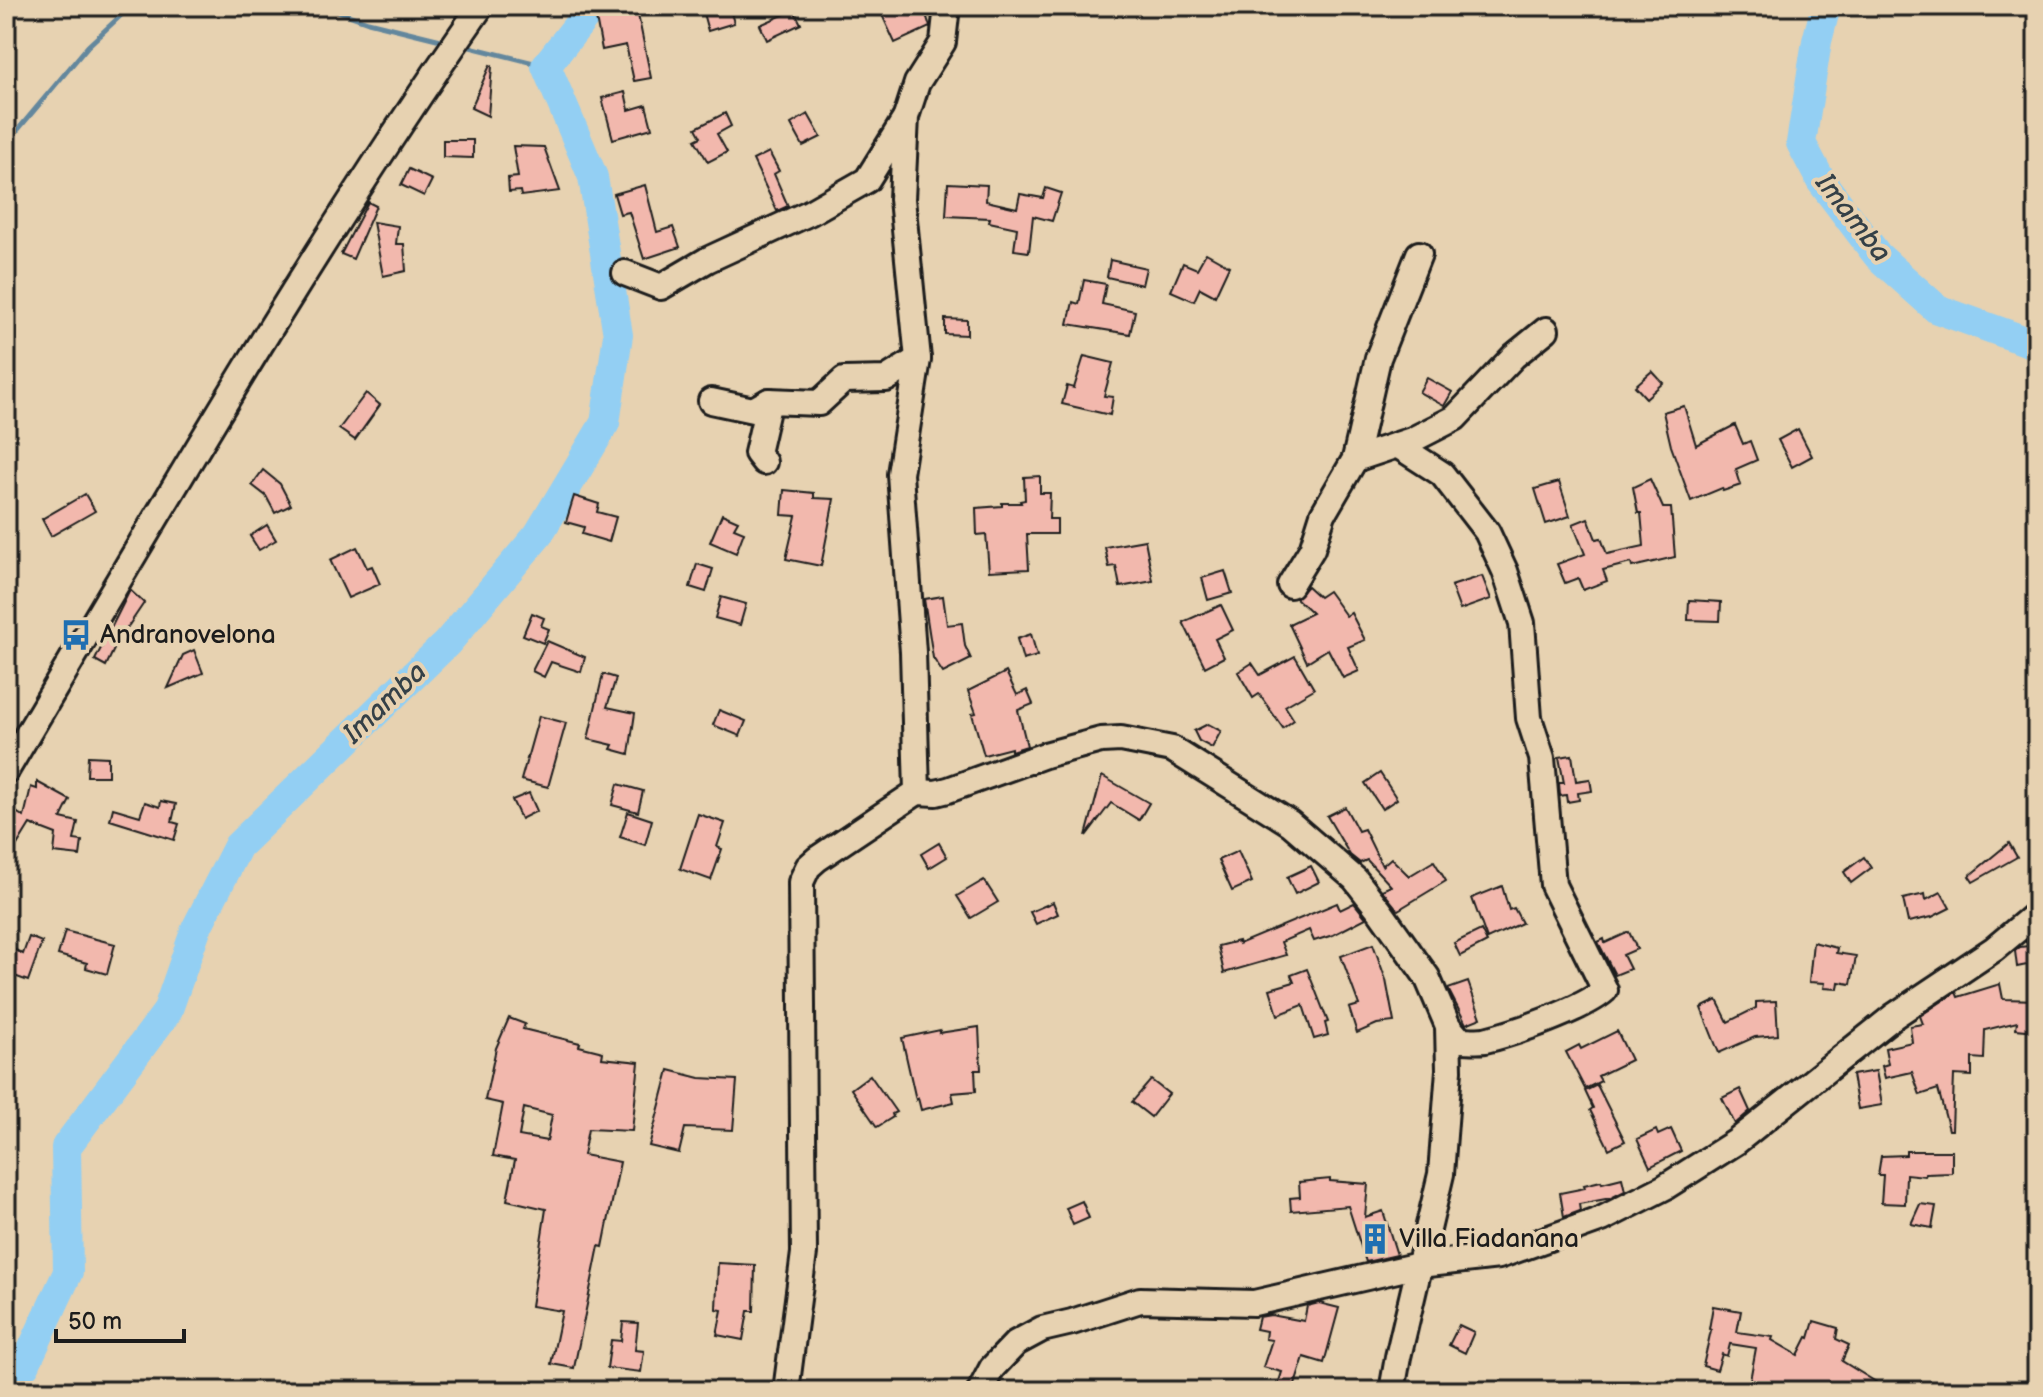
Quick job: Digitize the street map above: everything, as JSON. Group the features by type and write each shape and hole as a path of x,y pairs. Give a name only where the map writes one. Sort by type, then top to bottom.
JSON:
{"street":[{"path":"6,771 257,347 481,6"},
{"path":"625,273 661,287 707,260 809,213 867,180 906,117 917,83 943,42 947,6"},
{"path":"906,117 902,199 918,359 900,474 913,652 917,792"},
{"path":"1290,585 1312,549 1323,514 1355,459 1378,358 1419,254"},
{"path":"1355,459 1397,445 1455,418 1514,356 1546,330"},
{"path":"711,401 753,410 769,401 819,403 844,380 886,379 918,359"},
{"path":"764,462 757,453 769,401"},
{"path":"786,1391 804,1253 801,882 808,867 817,859 917,792 948,790 1045,755 1101,740 1121,739 1172,749 1290,823 1355,879 1427,977 1448,1026 1460,1040 1483,1040 1573,1010 1605,990 1553,885 1542,758 1529,718 1522,623 1505,571 1487,532 1442,474 1397,445"},
{"path":"980,1391 992,1368 1016,1343 1042,1329 1140,1300 1254,1303 1419,1265 1499,1256 1602,1219 1665,1187 1736,1142 1894,1016 1994,949 2037,913"},
{"path":"1392,1391 1441,1174 1449,1070 1448,1026"}],"building":[{"path":"701,6 729,6 734,23 708,31"},
{"path":"878,6 911,6 915,16 925,11 930,27 895,43"},
{"path":"637,10 651,78 634,81 626,45 602,50 596,18"},
{"path":"794,10 801,24 767,40 760,25"},
{"path":"492,66 488,116 471,108"},
{"path":"625,92 629,110 646,105 652,128 613,139 602,98"},
{"path":"725,113 731,126 717,134 727,152 708,162 695,140 701,137 696,128"},
{"path":"808,114 821,137 803,146 791,124"},
{"path":"443,140 473,140 473,158 443,157"},
{"path":"513,146 544,147 560,191 521,196 520,191 509,192 508,178 518,177"},
{"path":"769,152 779,171 774,174 788,206 777,211 753,160"},
{"path":"409,169 432,180 424,196 401,185"},
{"path":"948,183 987,185 986,201 1017,208 1020,194 1043,198 1046,188 1061,193 1052,221 1033,216 1029,252 1014,250 1017,228 989,222 990,218 946,216"},
{"path":"645,185 657,232 673,227 680,247 644,259 629,212 620,214 614,194"},
{"path":"368,202 376,206 353,259 341,254"},
{"path":"373,222 398,226 396,244 404,244 406,271 383,276"},
{"path":"1206,253 1229,266 1215,296 1200,288 1194,301 1171,291 1183,263 1197,269"},
{"path":"1110,260 1146,268 1142,285 1107,277"},
{"path":"1084,280 1106,284 1102,304 1135,311 1130,334 1068,324 1073,302 1079,304"},
{"path":"945,319 967,320 967,335 945,334"},
{"path":"1084,356 1113,363 1104,396 1113,397 1110,415 1062,404 1067,386 1074,388"},
{"path":"1652,371 1663,383 1646,398 1635,386"},
{"path":"1427,378 1452,392 1444,406 1419,392"},
{"path":"366,393 380,405 355,440 339,429"},
{"path":"1684,406 1696,445 1735,425 1743,444 1750,441 1757,460 1736,469 1741,485 1723,491 1722,488 1691,501 1671,446 1663,412"},
{"path":"1798,429 1812,456 1792,467 1778,440"},
{"path":"263,470 280,484 291,505 275,513 266,496 252,485"},
{"path":"1040,476 1040,493 1050,493 1049,519 1057,519 1057,534 1027,534 1029,569 989,571 986,534 977,535 976,508 1021,503 1025,500 1024,477"},
{"path":"1650,479 1663,508 1671,508 1675,557 1603,570 1607,581 1583,590 1578,578 1565,583 1557,564 1585,554 1573,524 1588,518 1596,539 1601,538 1607,554 1644,546 1641,513 1638,513 1633,487"},
{"path":"1559,482 1570,516 1546,524 1535,489"},
{"path":"784,490 814,493 814,498 834,499 821,566 786,559 796,516 782,515"},
{"path":"85,494 95,511 51,536 42,519"},
{"path":"574,496 599,504 597,512 616,517 609,542 582,534 584,527 566,522"},
{"path":"722,514 738,521 734,528 744,532 736,553 710,542"},
{"path":"267,525 276,540 259,550 250,536"},
{"path":"1145,540 1153,581 1120,587 1116,566 1109,567 1105,547"},
{"path":"357,547 367,568 372,566 380,584 348,598 330,560"},
{"path":"697,564 713,569 706,592 690,587"},
{"path":"1225,571 1232,593 1208,600 1202,578"},
{"path":"1482,576 1491,599 1460,610 1451,586"},
{"path":"1307,586 1319,597 1328,591 1346,616 1351,613 1365,640 1348,647 1359,671 1343,678 1328,649 1307,662 1289,624 1312,613 1296,598"},
{"path":"130,590 144,603 117,643 106,666 95,660"},
{"path":"943,596 947,625 962,623 965,646 971,659 943,673 933,658 924,599"},
{"path":"721,597 746,604 740,625 715,618"},
{"path":"1689,600 1721,602 1720,621 1688,620"},
{"path":"1221,605 1233,630 1215,639 1224,657 1205,667 1183,622"},
{"path":"532,613 544,618 541,626 549,629 543,643 523,635"},
{"path":"1031,634 1037,656 1023,660 1017,639"},
{"path":"547,641 585,657 581,672 551,662 544,677 532,671"},
{"path":"194,650 203,673 168,688 183,655"},
{"path":"1295,656 1314,689 1285,706 1294,720 1283,728 1259,694 1253,698 1238,672 1252,663 1260,675"},
{"path":"1006,672 1017,695 1027,690 1033,704 1018,710 1027,746 984,755 972,714 976,713 968,691"},
{"path":"603,674 616,678 607,707 635,713 629,754 611,749 613,745 588,739"},
{"path":"719,710 746,721 740,736 713,725"},
{"path":"539,716 566,723 548,787 521,780"},
{"path":"1208,724 1221,731 1212,748 1199,741 1194,731"},
{"path":"1572,755 1576,781 1590,779 1592,791 1578,793 1579,800 1567,802 1566,795 1560,796 1559,783 1564,783 1559,757"},
{"path":"88,756 108,757 108,776 87,776"},
{"path":"1380,773 1397,799 1382,809 1365,783"},
{"path":"1102,776 1149,803 1139,820 1111,803 1086,836"},
{"path":"37,782 70,800 61,818 78,822 74,840 82,841 80,856 54,853 56,834 30,824 17,845 6,838 6,828 16,812 24,817 31,787 37,789"},
{"path":"618,784 643,791 638,812 612,805"},
{"path":"529,793 537,811 521,819 512,800"},
{"path":"161,801 176,804 172,822 179,824 174,840 110,820 113,808 140,816 145,802 160,807"},
{"path":"1345,807 1358,831 1364,829 1382,866 1391,858 1409,876 1434,861 1446,881 1398,910 1382,890 1391,886 1367,860 1360,863 1350,855 1327,816"},
{"path":"628,812 652,820 645,845 620,837"},
{"path":"698,814 725,823 717,847 722,849 711,880 680,869"},
{"path":"939,843 947,857 929,868 921,854"},
{"path":"2009,843 2017,857 1973,882 1969,876"},
{"path":"1238,851 1252,882 1232,891 1218,860"},
{"path":"1864,857 1871,868 1851,883 1844,872"},
{"path":"1311,866 1319,882 1295,894 1287,877"},
{"path":"984,880 998,902 971,918 957,896"},
{"path":"1502,886 1509,910 1514,908 1522,923 1487,939 1472,898"},
{"path":"1941,892 1950,908 1932,917 1908,922 1903,899 1925,894 1926,900"},
{"path":"1053,902 1058,914 1036,924 1030,912"},
{"path":"1337,903 1340,910 1354,903 1366,918 1314,941 1309,930 1281,942 1286,955 1224,973 1218,946 1238,941 1239,944"},
{"path":"1481,930 1487,942 1460,956 1454,943"},
{"path":"65,931 115,944 107,974 86,968 87,963 58,955"},
{"path":"1629,932 1637,949 1623,955 1630,969 1615,975 1598,942 1604,939 1605,943"},
{"path":"2037,933 2037,963 2017,967 2015,951 2029,946 2026,942"},
{"path":"29,937 42,942 28,981 6,973 6,945 23,954"},
{"path":"1813,942 1837,948 1836,953 1856,956 1851,984 1839,982 1838,989 1824,988 1825,983 1809,982"},
{"path":"1373,944 1386,980 1394,1022 1377,1024 1357,1033 1349,1008 1359,1005 1341,956"},
{"path":"1307,969 1328,1022 1325,1023 1328,1035 1314,1039 1303,1005 1278,1015 1270,989 1294,982 1291,975"},
{"path":"1468,982 1481,1018 1466,1024 1448,989"},
{"path":"2000,984 2003,999 2037,1000 2037,1031 2016,1029 2017,1022 1985,1030 1984,1059 1972,1058 1972,1076 1954,1075 1952,1130 1949,1130 1938,1089 1920,1095 1912,1072 1885,1078 1882,1066 1888,1064 1885,1048 1912,1042 1910,1026 1923,1024 1920,1016 1956,992 1958,997"},
{"path":"1717,1000 1728,1022 1756,1008 1756,1002 1776,1001 1778,1035 1755,1037 1719,1053 1701,1008"},
{"path":"509,1018 525,1024 523,1029 603,1052 602,1058 639,1062 632,1131 588,1129 583,1155 620,1162 574,1368 551,1364 562,1311 531,1306 546,1209 507,1200 515,1160 493,1156 503,1104 485,1100 496,1048","holes":["524,1108 552,1115 547,1141 519,1136"]},
{"path":"979,1027 981,1070 975,1070 976,1091 952,1093 954,1102 921,1110 902,1038 940,1030 939,1033"},
{"path":"1617,1031 1631,1060 1598,1076 1601,1081 1585,1089 1566,1052 1579,1045 1581,1049"},
{"path":"669,1070 700,1078 737,1080 733,1130 685,1128 679,1153 649,1146"},
{"path":"1876,1071 1882,1105 1858,1109 1852,1075"},
{"path":"870,1075 896,1112 877,1127 851,1089"},
{"path":"1151,1080 1169,1094 1151,1117 1132,1102"},
{"path":"1597,1085 1625,1141 1609,1149 1590,1110 1593,1108 1585,1091"},
{"path":"1740,1089 1750,1111 1735,1124 1722,1098"},
{"path":"1671,1129 1681,1151 1650,1167 1637,1139 1656,1130 1658,1135"},
{"path":"1906,1151 1952,1151 1952,1173 1925,1176 1906,1174 1905,1204 1881,1203 1883,1175 1878,1175 1881,1156 1906,1155"},
{"path":"1622,1178 1625,1191 1611,1198 1579,1204 1580,1211 1564,1217 1560,1193"},
{"path":"1330,1179 1368,1184 1365,1217 1383,1211 1397,1255 1366,1262 1348,1206 1291,1211 1290,1198 1300,1197 1299,1182"},
{"path":"1082,1201 1089,1218 1073,1225 1066,1208"},
{"path":"1920,1204 1936,1206 1932,1228 1911,1224"},
{"path":"718,1263 755,1265 754,1311 748,1311 743,1340 717,1335 722,1310 716,1309"},
{"path":"1319,1303 1339,1308 1324,1363 1304,1357 1293,1391 1276,1391 1282,1372 1263,1367 1272,1340 1265,1339 1266,1331 1256,1329 1259,1317 1271,1315 1304,1321 1307,1306"},
{"path":"1713,1306 1741,1311 1737,1332 1773,1337 1772,1340 1798,1355 1809,1338 1814,1321 1838,1328 1836,1339 1849,1345 1842,1361 1876,1382 1871,1391 1748,1391 1756,1348 1730,1344 1727,1356 1722,1354 1717,1370 1703,1366"},
{"path":"623,1322 638,1323 635,1350 644,1351 641,1372 607,1368 611,1340 621,1341"},
{"path":"1459,1325 1474,1332 1465,1353 1449,1345"}],"waterway":[{"path":"6,144 88,46 131,6"},
{"path":"323,6 368,22 449,42"},
{"name":"Imamba","path":"6,1379 25,1365 68,1272 66,1147 167,1012 196,929 238,846 447,643 538,535 605,423 618,335 593,177 546,66 593,6"},
{"name":"Imamba","path":"1826,6 1817,41 1801,143 1821,181 1878,256 1937,309 2037,345"},
{"path":"462,45 546,66"}],"place":[{"name":"Andranovelona","path":"76,635"},
{"name":"Villa Fiadanana","path":"1375,1239"}]}
